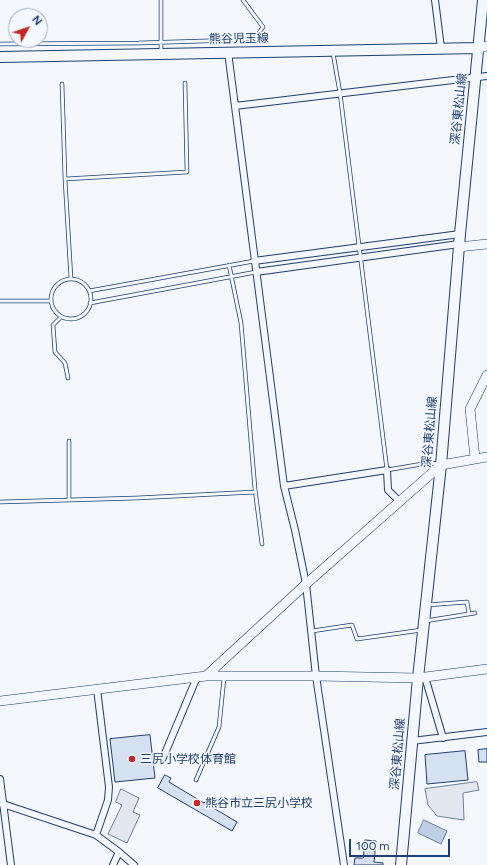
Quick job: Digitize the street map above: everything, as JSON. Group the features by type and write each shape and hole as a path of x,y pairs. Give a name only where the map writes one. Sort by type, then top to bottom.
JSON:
{"main road":[{"name":"深谷東松山線","path":"401,865 412,741 422,678 424,626 441,465 459,242 475,77 482,47 483,0"},
{"name":"熊谷児玉線","path":"0,57 482,47"}],"street":[{"path":"435,0 441,48"},
{"path":"228,52 284,486 306,584 316,676 344,865"},
{"path":"235,106 487,76"},
{"path":"254,261 358,248 459,242 487,244"},
{"path":"256,272 360,258 459,242"},
{"path":"476,458 470,409 487,375"},
{"path":"163,758 202,677 441,465 487,457"},
{"path":"284,486 387,470 388,490 400,502"},
{"path":"0,701 202,677 316,676 422,678 487,669"},
{"path":"422,678 443,738"},
{"path":"96,835 108,800 109,787 97,689"},
{"path":"412,741 487,732"},
{"path":"0,779 11,865"},
{"path":"2,804 96,835 134,865"},
{"path":"113,865 119,852"}],"lane":[{"path":"161,0 161,53"},
{"path":"0,44 237,40 256,37 263,27 243,0"},
{"path":"333,50 340,93 358,248 387,470 428,463 441,465"},
{"path":"64,179 187,172 185,83"},
{"path":"62,84 64,179 71,279"},
{"path":"88,290 254,261"},
{"path":"228,265 240,323 262,544"},
{"path":"90,303 256,272"},
{"path":"71,279 82,283 88,290 90,303 84,314 79,317 67,319 61,317 53,307 51,294 59,283 71,279"},
{"path":"0,301 51,301"},
{"path":"61,317 54,325 55,352 65,363 68,378"},
{"path":"69,442 69,500"},
{"path":"0,502 256,492"},
{"path":"426,605 466,602 469,614"},
{"path":"312,631 352,625 357,639 424,626 475,613"},
{"path":"196,780 219,727 225,676"}],"shaded area":[{"path":"477,782 479,790 463,793 464,820 437,816 428,805 425,789"},
{"path":"121,789 139,798 133,812 140,815 127,843 108,834 122,805 116,802"}],"water":[{"path":"424,820 447,831 441,844 418,833"}],"building":[{"name":"三尻小学校体育館","path":"150,735 155,778 115,782 110,739"},
{"path":"487,749 487,762 479,762 478,750"},
{"path":"465,751 468,780 427,784 425,755"},
{"name":"熊谷市立三尻小学校","path":"165,775 171,778 169,782 204,803 206,801 211,804 210,806 237,822 232,831 158,788"},
{"path":"365,840 376,841 374,862 383,863 383,865 354,865 355,858 363,858"}],"place":[{"name":"三尻小学校体育館","path":"132,759"},
{"name":"熊谷市立三尻小学校","path":"197,803"}]}
